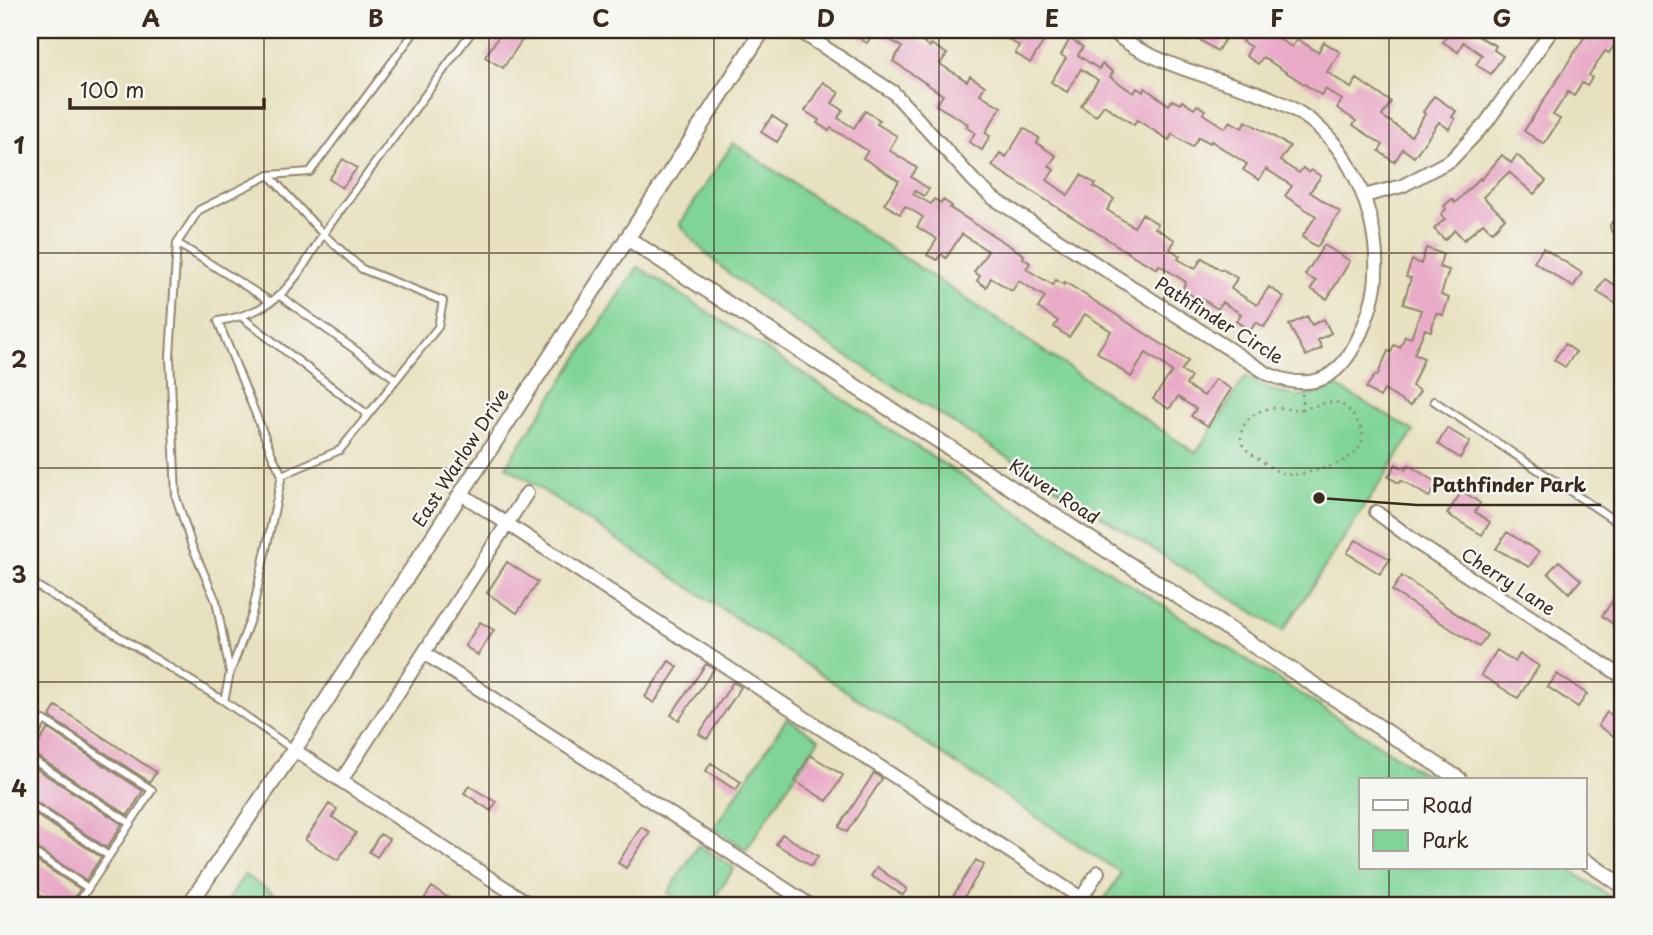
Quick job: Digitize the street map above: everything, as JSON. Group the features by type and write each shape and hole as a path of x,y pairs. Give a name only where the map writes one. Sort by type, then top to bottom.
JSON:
{"street":[{"name":"East Warlow Drive","path":"189,905 294,750 763,30"},
{"name":"Pathfinder Circle","path":"798,30 892,92 993,198 1268,374 1287,382 1322,380 1339,369 1353,351 1368,315 1376,275 1374,238 1364,196 1349,164 1329,139 1296,110 1263,93 1173,66 1120,38 1112,30"},
{"path":"1364,196 1402,186 1451,160 1486,123 1546,32"},
{"name":"Kluver Road","path":"627,238 1458,778"},
{"path":"460,493 1079,902 1098,872"},
{"path":"341,781 527,493"},
{"name":"Cherry Lane","path":"1376,512 1420,545 1623,677"},
{"path":"424,653 810,905"},
{"path":"294,750 531,905"},
{"path":"1586,862 1623,886"}],"lane":[{"path":"230,673 216,601 192,546 176,497 170,357 177,243 200,210 269,175 310,172 416,30"},
{"path":"223,701 230,673 252,614 282,474 218,321 243,318 280,296 303,269 323,234 473,30"},
{"path":"269,175 323,234 362,269 443,301 438,327 340,450 282,474"},
{"path":"177,243 271,302"},
{"path":"280,296 396,379"},
{"path":"243,318 368,415"},
{"path":"1434,401 1623,526"},
{"path":"37,586 223,701 294,750"},
{"path":"30,743 44,720 152,790 77,905"},
{"path":"30,758 131,823"},
{"path":"30,804 109,856"},
{"path":"30,850 88,888"},
{"path":"30,895 45,905"}],"path":[{"path":"1302,394 1303,409"},
{"path":"1335,402 1343,405 1360,425 1362,433 1358,450 1340,463 1324,469 1288,475 1273,469 1243,446 1241,437 1244,426 1256,414 1276,408 1294,411 1303,409 1335,402"}],"green space":[{"path":"733,143 1196,453 1246,376 1268,388 1290,395 1312,395 1336,386 1414,431 1283,631 823,341 727,272 680,224"},
{"path":"638,267 1430,778 1359,778 1359,869 1568,869 1623,905 1101,905 1121,873 506,466"},
{"path":"787,718 819,739 746,850 714,828"},
{"path":"698,845 734,868 710,905 688,905 668,893"},
{"path":"244,875 291,905 225,905"}],"building":[{"path":"503,30 529,30 503,68 485,57"},
{"path":"846,30 902,30 947,54 940,64 967,81 970,76 985,86 980,94 1001,107 985,133 990,136 982,150 969,142 975,133 966,127 968,124 936,105 943,95 893,61 902,47 875,31 867,43"},
{"path":"994,30 1051,30 1030,63 1015,53 1019,46"},
{"path":"1168,30 1222,30 1219,34 1225,39 1217,51 1191,34 1187,41"},
{"path":"1250,30 1272,30 1269,33 1292,47 1297,39 1318,52 1324,42 1340,52 1327,72 1351,88 1357,79 1391,102 1382,116 1411,136 1434,96 1456,111 1452,117 1455,119 1449,129 1439,122 1414,157 1403,149 1394,162 1379,151 1383,145 1353,125 1356,121 1337,108 1342,100 1325,89 1321,95 1263,57 1258,64 1246,56 1251,47 1242,42"},
{"path":"1451,30 1467,30 1496,46 1494,50 1503,56 1491,74 1476,65 1482,55 1463,42 1458,52 1443,42"},
{"path":"1589,30 1623,31 1609,53 1605,51 1589,75 1592,78 1587,86 1582,83 1574,96 1568,92 1553,115 1560,119 1544,144 1524,131"},
{"path":"1070,39 1083,47 1078,55 1099,69 1102,64 1113,72 1110,77 1134,93 1137,88 1143,92 1145,88 1169,105 1172,100 1180,104 1182,101 1194,109 1197,105 1205,110 1203,114 1225,128 1230,121 1242,128 1246,121 1290,146 1280,161 1299,173 1303,168 1309,173 1311,170 1321,176 1310,192 1340,212 1317,247 1302,237 1316,216 1285,196 1292,186 1266,169 1259,180 1243,170 1247,164 1211,141 1210,143 1199,137 1192,147 1172,134 1169,140 1137,120 1134,125 1104,105 1096,116 1081,106 1098,80 1081,69 1067,92 1051,82 1066,58 1061,55"},
{"path":"823,82 839,93 832,103 843,110 838,118 854,128 865,111 880,120 877,124 897,136 889,150 917,168 911,177 929,189 924,196 915,191 913,194 931,204 934,199 941,203 943,200 952,206 950,208 1024,255 1023,258 1030,263 1026,269 1053,285 1056,280 1064,285 1065,282 1188,361 1181,371 1191,377 1186,385 1204,396 1215,379 1231,389 1208,426 1191,416 1196,409 1178,397 1169,409 1153,399 1172,372 1146,353 1131,377 1097,352 1111,331 1085,314 1069,337 1054,327 1058,321 1038,308 1045,297 1019,281 1012,291 991,278 986,287 977,281 980,276 974,272 988,251 962,234 946,258 941,254 937,260 927,255 937,239 917,227 923,217 905,206 900,214 884,204 899,181 863,158 868,151 831,128 829,131 805,111"},
{"path":"772,116 787,126 777,142 761,132"},
{"path":"1024,128 1039,138 1037,143 1056,156 1049,166 1054,170 1047,180 1068,195 1081,175 1114,199 1107,210 1134,227 1142,214 1158,224 1155,228 1175,240 1170,249 1180,256 1178,259 1195,269 1202,258 1222,269 1237,278 1231,289 1257,305 1269,287 1284,297 1264,327 1256,322 1250,331 1236,321 1241,314 1222,302 1218,309 1199,297 1197,299 1182,289 1186,282 1159,265 1157,269 1137,258 992,166 1000,153 1006,157"},
{"path":"1502,155 1511,163 1517,155 1546,181 1534,194 1509,172 1483,197 1505,218 1492,232 1483,223 1464,240 1455,230 1445,240 1434,229 1445,219 1441,214 1446,209 1444,206 1452,199 1455,203 1480,178 1481,180"},
{"path":"343,159 357,168 342,188 329,179"},
{"path":"1324,245 1350,261 1327,299 1311,289 1316,281 1305,275"},
{"path":"1426,248 1443,254 1439,267 1449,270 1441,295 1449,298 1443,315 1436,313 1431,331 1425,329 1414,354 1424,358 1412,386 1420,391 1410,406 1384,390 1380,397 1366,388 1375,375 1377,376 1388,351 1391,352 1394,345 1400,348 1405,336 1411,338 1421,310 1403,304 1411,278 1406,277 1412,260 1421,264"},
{"path":"1543,248 1582,273 1573,287 1534,262"},
{"path":"1605,279 1623,290 1623,308 1597,292"},
{"path":"1307,316 1312,325 1324,319 1331,333 1318,340 1322,348 1306,356 1289,325"},
{"path":"1565,344 1576,352 1565,367 1554,360"},
{"path":"1447,428 1470,442 1460,458 1438,444"},
{"path":"1396,464 1405,470 1409,465 1438,484 1429,497 1401,480 1399,483 1388,477"},
{"path":"1462,491 1480,503 1475,512 1490,522 1482,535 1447,514"},
{"path":"1507,532 1539,552 1529,567 1496,549"},
{"path":"1356,540 1390,559 1380,574 1347,553"},
{"path":"1559,561 1581,580 1569,593 1548,573"},
{"path":"507,562 538,582 517,613 487,593"},
{"path":"1402,576 1487,635 1479,647 1392,591"},
{"path":"1623,586 1623,616 1616,626 1602,616"},
{"path":"480,622 494,630 478,655 465,646"},
{"path":"1497,650 1515,662 1520,654 1539,666 1518,698 1481,675"},
{"path":"669,661 678,667 654,703 645,697"},
{"path":"706,664 714,669 679,720 671,715"},
{"path":"1557,674 1587,694 1578,707 1548,687"},
{"path":"733,682 741,687 707,739 699,734"},
{"path":"56,706 156,772 150,782 54,720 50,716"},
{"path":"1607,712 1623,723 1623,742 1598,726"},
{"path":"48,729 143,791 128,815 32,753"},
{"path":"810,755 843,775 827,801 795,781"},
{"path":"711,763 741,782 736,790 706,771"},
{"path":"30,765 122,824 107,848 30,798"},
{"path":"874,773 882,779 847,832 839,827"},
{"path":"469,786 496,802 491,811 464,793"},
{"path":"329,804 337,809 332,817 356,833 338,860 305,840"},
{"path":"30,811 101,857 86,880 30,844"},
{"path":"641,827 650,832 626,868 618,863"},
{"path":"380,834 389,839 377,857 369,852"},
{"path":"782,834 818,856 811,866 776,844"},
{"path":"30,857 80,889 71,905 51,905 48,900 30,889"},
{"path":"976,860 984,865 959,905 947,905"},
{"path":"877,867 907,889 903,895 871,876"},
{"path":"432,887 459,905 420,905"}],"place":[{"name":"Pathfinder Park","path":"1319,498"}]}
